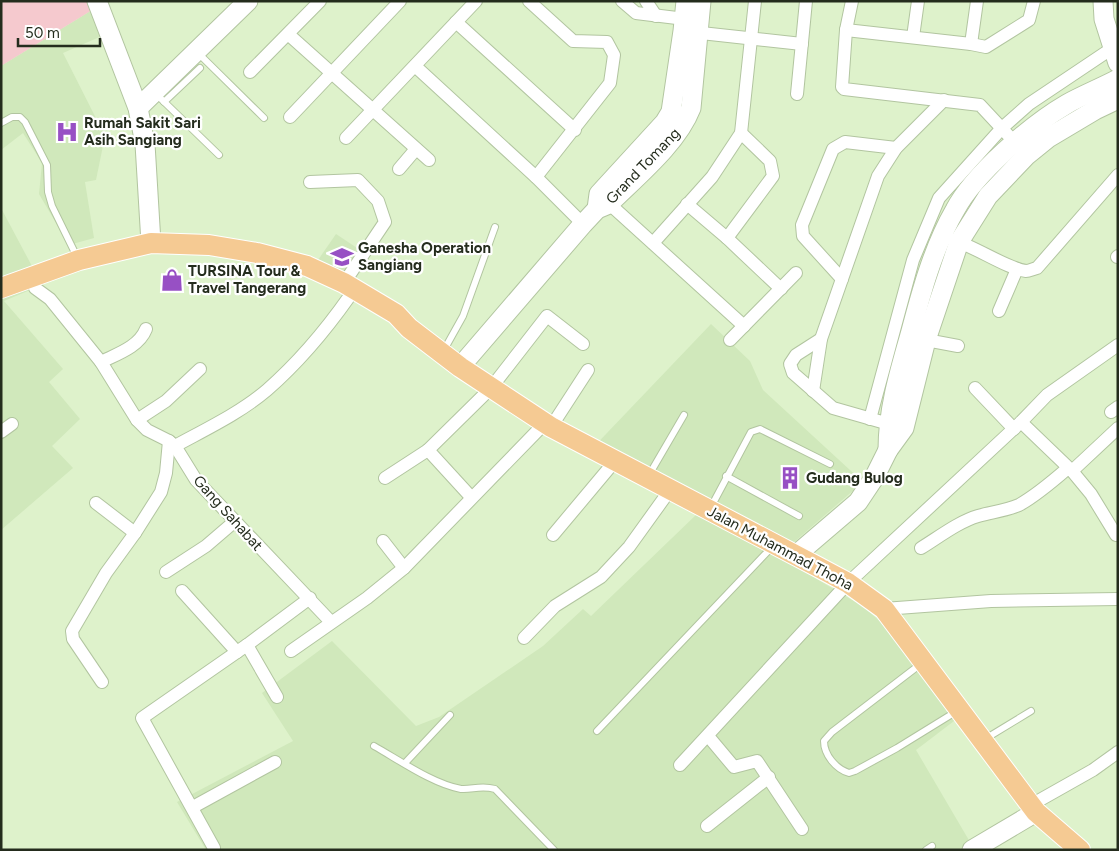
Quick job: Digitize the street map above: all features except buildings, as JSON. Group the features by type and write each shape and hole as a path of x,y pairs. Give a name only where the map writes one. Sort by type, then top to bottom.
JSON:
{"main road":[{"name":"Jalan Muhammad Thoha","path":"1,288 151,243 208,251 285,270 346,290 395,326 409,328 460,367 548,425 848,583 884,609 1033,809 1080,850"},
{"name":"Jalan Muhammad Thoha","path":"1,300 35,288 81,265 208,251"}],"street":[{"path":"98,1 138,108 145,144 151,243"},
{"path":"138,108 159,97 198,60 248,1"},
{"path":"250,72 320,1"},
{"path":"290,117 400,1"},
{"path":"346,138 476,1"},
{"path":"529,1 574,41 607,42 610,44 614,55 610,83 575,130 536,177"},
{"path":"622,1 636,13 688,21 751,39 802,44"},
{"path":"636,13 645,1 656,16"},
{"name":"Grand Tomang","path":"460,367 602,202 677,134 691,108 688,21 701,1"},
{"path":"652,243 712,177 741,133 755,1"},
{"path":"797,94 806,1"},
{"path":"852,1 846,30 842,87 844,89 980,105 1021,149"},
{"path":"913,37 918,1"},
{"path":"971,44 978,1"},
{"path":"846,30 986,47 1026,24 1032,16 1034,1"},
{"path":"796,555 858,502 874,478 888,450 887,423 908,309 913,260 939,198 1002,128 1029,104 1115,56 1104,19 1103,1"},
{"path":"456,22 575,130"},
{"path":"288,34 429,160"},
{"path":"415,66 536,177 582,224"},
{"path":"908,309 950,239 988,196 1021,149 1066,105 1118,79"},
{"path":"887,423 926,340 956,209 982,175 1021,149 1048,138 1095,110 1118,99"},
{"path":"813,392 821,339 878,176 896,148 944,100"},
{"path":"727,238 773,176 770,161 741,133"},
{"path":"842,280 801,234 805,216 833,150 845,142 896,148"},
{"path":"398,169 416,148"},
{"path":"102,682 73,639 72,631 106,573 135,533 161,492 172,443 224,420 266,391 305,354 346,290 385,222 378,201 358,180 310,182"},
{"path":"950,239 1027,272 1037,268 1116,181"},
{"path":"939,198 956,209"},
{"path":"602,202 652,243 744,326"},
{"path":"687,204 727,238 781,289"},
{"path":"998,311 1017,269"},
{"path":"730,340 796,273"},
{"name":"Gang Sahabat","path":"35,288 50,298 101,362 138,420 148,430 172,443 196,480 331,622"},
{"path":"385,478 428,450 491,388 547,316 583,344"},
{"path":"101,362 135,344 143,338 146,329"},
{"path":"821,339 796,355 790,364 793,373 833,408 887,423"},
{"path":"926,340 958,346"},
{"path":"680,765 848,583 1018,426 1048,395 1118,345"},
{"path":"138,420 166,402 200,369"},
{"path":"291,651 367,598 404,568 471,497 548,425 588,370"},
{"path":"975,388 1070,470 1092,494 1116,535"},
{"path":"1,432 12,424"},
{"path":"921,548 955,527 978,516 1002,512 1020,504 1070,470 1118,428"},
{"path":"428,450 471,497"},
{"path":"553,535 615,461"},
{"path":"524,638 555,606 602,577 629,547 670,490"},
{"path":"96,504 135,533"},
{"path":"166,572 206,546 234,522"},
{"path":"383,541 404,568"},
{"path":"182,591 242,649 278,697"},
{"path":"214,848 142,718 242,649 310,598"},
{"path":"884,609 991,601 1118,598"},
{"path":"708,736 734,766 757,761 802,829"},
{"path":"972,850 1094,770 1118,752"},
{"path":"193,807 275,762"},
{"path":"707,826 769,777"}],"lane":[{"path":"198,60 264,118"},
{"path":"159,97 219,155"},
{"path":"1,123 12,117 20,117 25,122 47,165 48,192 52,206 81,265"},
{"path":"443,354 464,316 495,227"},
{"path":"648,478 684,415"},
{"path":"709,510 750,432 755,429 760,429 830,464"},
{"path":"726,476 799,516"},
{"path":"597,731 775,544"},
{"path":"923,662 832,732 824,741 824,749 839,770 849,773 854,771 897,748 959,710"},
{"path":"982,741 1031,711"},
{"path":"405,763 450,715"},
{"path":"374,746 448,785 463,789 482,786 495,789 554,850"}],"shaded area":[{"path":"1,1 94,1 97,7 1,66"},
{"path":"97,7 111,32 63,53 105,136 96,180 85,182 94,238 69,245 39,194 42,163 23,133 1,150 1,66"},
{"path":"1,208 42,285 4,301 63,369 49,382 80,419 52,446 73,468 1,530"},
{"path":"336,234 363,252 345,277 316,263"},
{"path":"711,324 750,361 763,390 863,482 778,556 864,607 906,645 958,718 916,750 970,842 958,850 206,850 177,802 293,741 262,693 332,641 416,726 439,717 543,646 583,609 591,616 698,513 585,456"}],"place":[{"name":"Rumah Sakit Sari Asih Sangiang","path":"67,132"},
{"name":"Ganesha Operation Sangiang","path":"342,257"},
{"name":"TURSINA Tour & Travel Tangerang","path":"172,280"},
{"name":"Gudang Bulog","path":"790,478"}]}
